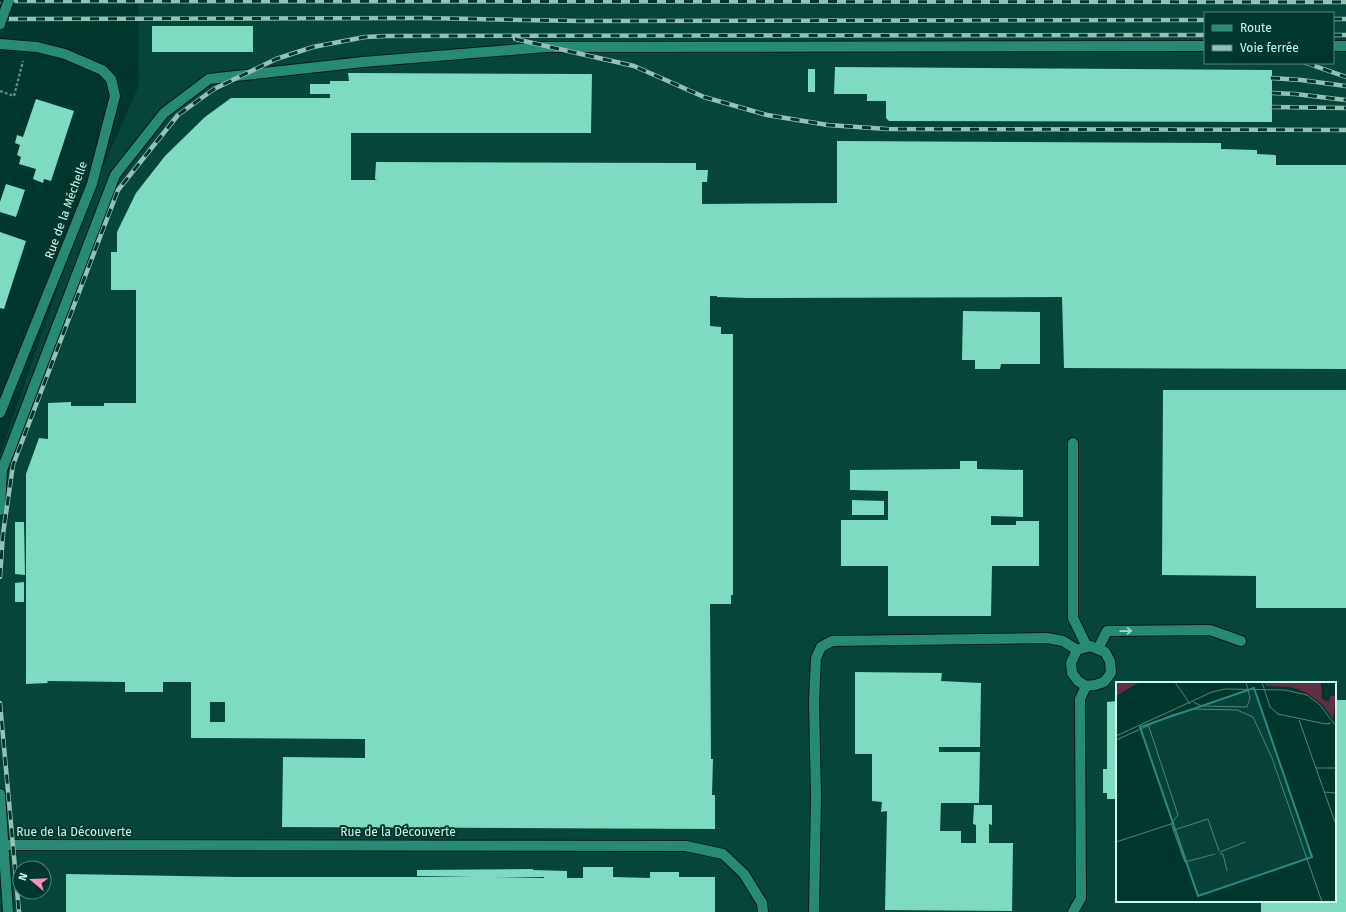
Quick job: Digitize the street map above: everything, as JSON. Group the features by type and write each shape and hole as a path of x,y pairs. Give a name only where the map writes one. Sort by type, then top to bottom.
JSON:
{"street":[{"path":"0,24 9,0"},
{"name":"Rue de la Méchelle","path":"0,44 37,47 65,54 102,70 111,79 115,96 92,184 0,413"},
{"path":"0,510 2,470 115,175 164,113 209,79 363,62 546,47 1204,46"},
{"path":"1334,46 1346,46"},
{"path":"1073,443 1073,618 1087,647"},
{"path":"1098,649 1107,631 1210,630 1241,641"},
{"path":"814,912 816,797 814,702 816,658 821,647 832,641 1047,638 1063,641 1077,650"},
{"path":"1090,646 1098,649 1105,652 1110,661 1111,673 1104,682 1086,686 1078,681 1072,673 1071,663 1077,650 1090,646"},
{"path":"1072,912 1081,898 1080,699 1086,686"},
{"path":"0,794 2,844 8,912"},
{"name":"Rue de la Découverte","path":"2,844 686,846 723,854 744,874 762,903 763,912"}],"path":[{"path":"0,91 14,96 23,61"}],"shaded area":[{"path":"138,0 1346,0 1346,912 0,912 0,455 85,209 139,85"}],"building":[{"path":"152,26 253,26 253,52 152,52"},
{"path":"835,67 1272,70 1272,122 889,121 886,118 886,101 867,101 867,94 834,94"},
{"path":"808,69 815,69 815,92 808,92"},
{"path":"348,73 592,74 591,133 351,133 351,180 377,180 375,179 376,162 696,163 696,170 708,170 707,182 702,182 702,204 837,203 837,141 1221,143 1221,149 1257,150 1257,154 1275,155 1276,165 1346,165 1346,369 1064,368 1062,297 748,298 710,296 710,326 721,327 721,334 733,334 733,595 731,595 731,604 710,604 711,759 713,759 712,795 715,795 715,829 282,827 283,757 365,758 365,739 191,738 191,682 163,682 163,692 125,692 125,682 47,681 48,683 26,684 26,474 39,438 48,439 48,403 71,402 71,406 104,406 104,403 136,403 136,290 111,290 111,252 117,252 117,232 136,193 165,156 205,117 231,98 330,98 330,94 310,94 310,84 330,84 330,81 349,81","holes":["210,702 225,702 225,722 210,722"]},
{"path":"36,99 74,111 51,181 44,179 43,183 33,179 36,169 19,164 21,157 17,155 20,145 15,143 17,135 23,137"},
{"path":"6,184 25,190 16,217 0,212 0,202"},
{"path":"0,232 26,241 4,309 0,308"},
{"path":"963,311 1040,312 1040,364 1001,364 1000,369 975,369 975,360 962,360"},
{"path":"1163,390 1346,390 1346,608 1256,608 1256,576 1162,575"},
{"path":"960,461 977,461 977,469 1023,470 1023,517 991,516 991,525 1016,525 1016,521 1039,521 1039,566 992,566 991,616 888,616 888,566 841,566 841,520 888,520 888,491 850,490 850,470 960,469"},
{"path":"852,500 884,501 884,515 852,515"},
{"path":"15,522 24,522 25,575 15,574"},
{"path":"24,582 24,602 15,602 15,583"},
{"path":"855,672 942,673 941,681 981,683 980,747 939,747 939,752 980,752 979,803 941,803 940,831 961,831 961,843 976,843 976,825 973,824 974,805 992,805 992,825 989,824 989,843 1013,843 1012,911 885,910 887,811 881,812 882,802 872,801 872,754 855,754"},
{"path":"1336,700 1346,700 1346,912 1261,912 1261,902 1336,902"},
{"path":"1116,701 1116,799 1107,799 1107,793 1103,793 1103,769 1107,769 1107,702"},
{"path":"583,867 613,867 613,877 650,878 650,872 679,872 679,877 715,877 715,912 66,912 66,874 236,877 473,877 417,876 417,870 533,869 567,871 567,878 583,878","holes":["494,877 544,877 544,878"]}],"railway":[{"path":"0,1 1346,2"},
{"path":"0,19 424,18 579,21 1204,20"},
{"path":"1334,19 1346,19"},
{"path":"0,577 3,534 13,465 118,190 178,115 214,89 276,59 313,47 365,37 385,36 1204,35"},
{"path":"1334,35 1346,35"},
{"path":"515,39 634,66 704,97 767,115 828,125 887,129 1346,130"},
{"path":"1309,64 1346,77"},
{"path":"1271,78 1346,86"},
{"path":"1272,93 1346,100"},
{"path":"1272,107 1346,108"},
{"path":"0,703 19,912"}]}
